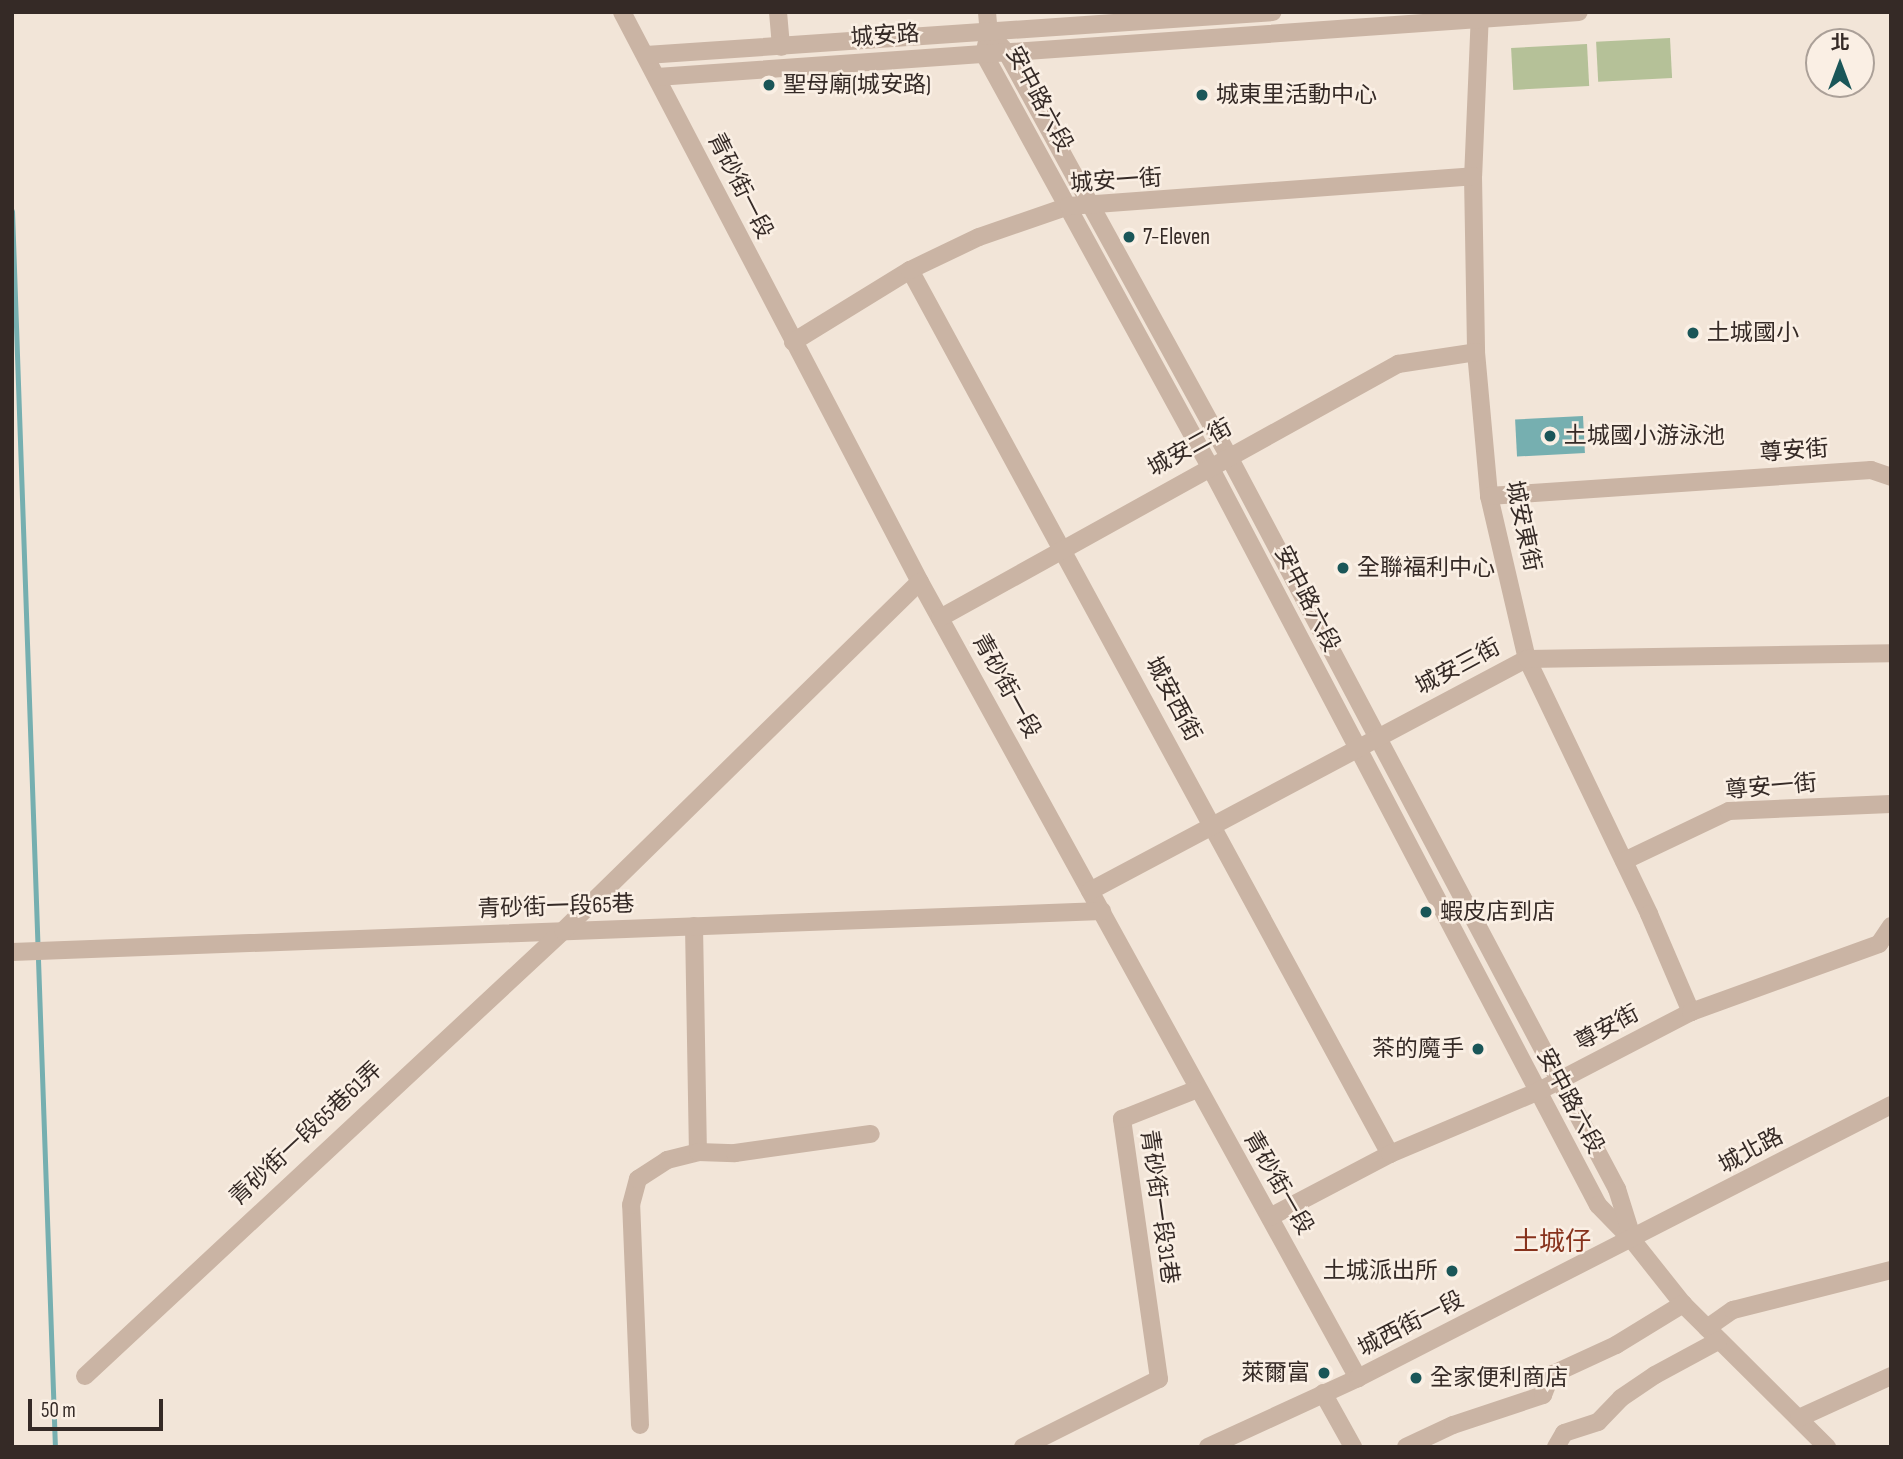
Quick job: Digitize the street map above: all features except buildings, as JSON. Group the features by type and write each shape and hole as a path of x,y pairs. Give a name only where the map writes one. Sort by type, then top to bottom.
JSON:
{"street":[{"name":"青砂街一段","path":"622,12 920,582 1101,911 1195,1090 1270,1217 1358,1378"},
{"path":"778,12 781,47"},
{"path":"987,12 989,33"},
{"name":"城安路","path":"646,55 1273,12"},
{"name":"城安路","path":"657,76 1006,53 1480,16 1578,12"},
{"name":"城安東街","path":"1480,16 1473,176 1476,352 1489,496 1527,659 1624,861 1691,1012"},
{"name":"安中路六段","path":"989,33 1006,53 1092,205 1378,736 1617,1189 1633,1241"},
{"name":"安中路六段","path":"989,33 984,54 1209,465 1598,1205 1633,1241 1683,1304 1828,1447"},
{"name":"城安一街","path":"793,342 910,270 979,237 1069,206 1473,176"},
{"name":"城安西街","path":"910,270 1064,548 1390,1154"},
{"name":"城安二街","path":"940,618 1209,465 1398,363 1476,352"},
{"name":"尊安街","path":"1489,496 1871,470 1891,477"},
{"name":"青砂街一段65巷61弄","path":"85,1376 563,931 920,582"},
{"name":"城安三街","path":"1090,891 1527,659 1891,653"},
{"name":"尊安一街","path":"1624,861 1728,811 1891,804"},
{"name":"青砂街一段65巷","path":"12,952 1101,911"},
{"path":"694,926 698,1152"},
{"name":"尊安街","path":"1270,1217 1390,1154 1537,1093 1691,1012 1879,944 1891,926"},
{"name":"青砂街一段31巷","path":"1023,1447 1159,1379 1122,1119 1195,1090"},
{"name":"城北路","path":"1633,1241 1891,1105"},
{"path":"640,1425 631,1205 638,1179 667,1160 698,1152 735,1153 871,1134"},
{"name":"城西街一段","path":"1208,1447 1358,1378 1633,1241"},
{"path":"1556,1447 1564,1433 1598,1422 1621,1398 1712,1334 1733,1310 1891,1270"},
{"path":"1406,1447 1453,1425 1543,1395 1551,1375 1616,1345 1683,1304"},
{"path":"1799,1418 1891,1376"},
{"path":"1323,1392 1353,1447"}],"green space":[{"path":"1670,38 1672,78 1598,82 1596,42"},
{"path":"1587,44 1589,86 1513,90 1511,48"}],"water":[{"name":"土城國小游泳池","path":"1583,416 1585,453 1517,457 1515,420"}],"waterway":[{"path":"12,211 55,1447"}],"place":[{"name":"聖母廟(城安路)","path":"769,85"},
{"name":"城東里活動中心","path":"1202,95"},
{"name":"7-Eleven","path":"1129,237"},
{"name":"土城國小","path":"1693,333"},
{"name":"土城國小游泳池","path":"1550,436"},
{"name":"全聯福利中心","path":"1343,568"},
{"name":"蝦皮店到店","path":"1426,912"},
{"name":"茶的魔手","path":"1478,1049"},
{"name":"土城派出所","path":"1452,1271"},
{"name":"萊爾富","path":"1324,1373"},
{"name":"全家便利商店","path":"1416,1378"}],"district":[{"name":"土城仔","path":"1552,1243"}]}
